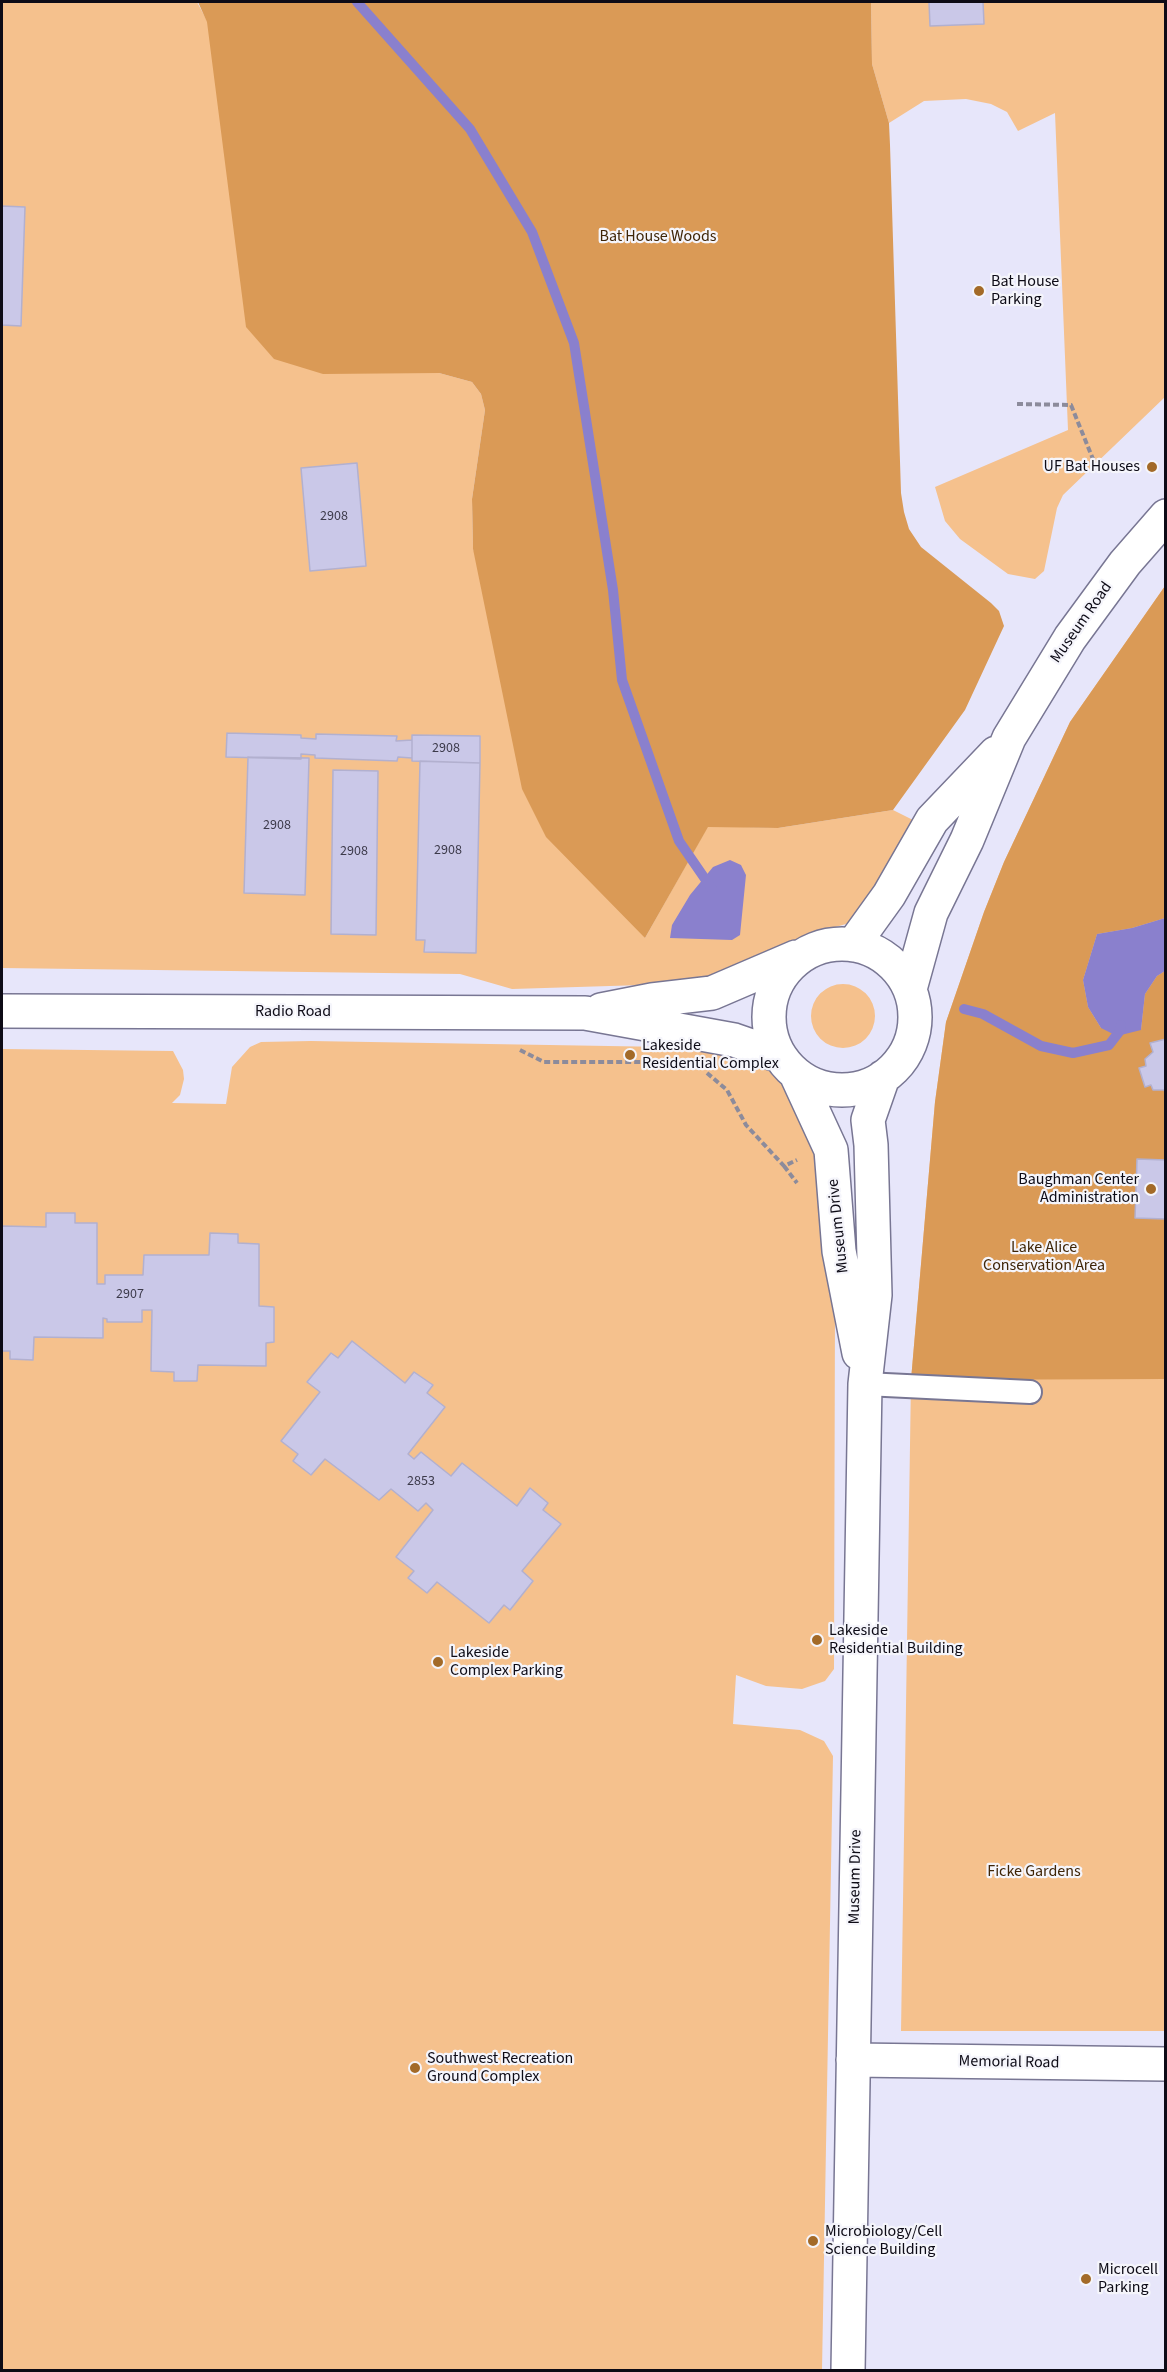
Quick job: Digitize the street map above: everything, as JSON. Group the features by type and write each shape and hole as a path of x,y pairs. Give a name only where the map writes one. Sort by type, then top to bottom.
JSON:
{"street":[{"name":"Museum Road","path":"910,989 931,913 967,840 1009,738 1070,638 1125,563 1166,516"},
{"name":"Museum Road","path":"853,945 889,895 932,820 1009,738"},
{"name":"Museum Road","path":"828,945 853,945 877,952 897,968 910,989 915,1013 912,1038 901,1060 883,1077 862,1087 839,1090 816,1085 788,1065 771,1035 769,1012 774,990 786,970 805,954 828,945"},
{"name":"Radio Road","path":"585,1013 652,1000 712,993 805,954"},
{"name":"Radio Road","path":"2,1011 585,1013 734,1040 788,1065"},
{"name":"Museum Drive","path":"788,1065 831,1150 839,1251 865,1384"},
{"name":"Museum Drive","path":"848,2370 865,1384 875,1295 871,1145 868,1119 883,1077"},
{"name":"Memorial Road","path":"853,2060 1166,2064"}],"lane":[{"path":"865,1384 1030,1392"}],"path":[{"path":"1017,404 1071,405 1097,469"},
{"path":"544,1062 654,1063"},
{"path":"705,1071 727,1090 746,1125 784,1166 804,1157"}],"green space":[{"path":"2,2 197,2 396,372 439,373 472,382 481,394 485,410 472,499 473,549 645,938 708,826 778,828 893,810 919,823 864,907 846,924 807,935 746,969 675,984 512,989 460,974 2,968"},
{"name":"Bat House Woods","path":"198,2 871,2 872,64 889,123 901,493 904,512 909,529 921,547 991,603 999,611 1004,626 965,710 893,810 778,828 708,827 645,938 546,837 522,789 473,549 472,499 485,410 481,394 472,382 439,373 323,374 274,359 246,327 207,22"},
{"path":"871,2 1165,2 1165,397 1063,495 1057,508 1044,571 1035,579 1008,574 960,539 945,521 935,487 1068,430 1055,113 1018,131 1007,112 991,104 966,99 924,101 889,123 872,64"},
{"name":"Ficke Gardens","path":"1165,586 1165,2031 901,2031 911,1380 935,1102 946,1022 1004,862 1070,722"},
{"name":"Lake Alice Conservation Area","path":"1165,586 1165,918 1132,928 1097,934 1083,980 1088,1007 1101,1028 1141,1030 1145,994 1157,976 1165,971 1165,1379 911,1380 935,1102 946,1022 1004,862 1070,722"},
{"path":"837,984 849,984 866,993 873,1004 875,1016 873,1028 866,1039 849,1048 837,1048 825,1043 816,1034 811,1022 811,1010 816,998 825,989"},
{"path":"261,1042 727,1048 771,1068 782,1080 819,1144 835,1306 834,1669 825,1681 802,1689 766,1686 736,1675 733,1724 800,1730 824,1741 833,1756 822,2370 2,2370 2,1049 173,1051 183,1070 184,1079 180,1095 172,1103 226,1104 232,1067 250,1047"}],"shaded area":[{"path":"730,860 741,865 746,875 740,935 732,940 670,938 672,925 690,895 713,867"},
{"path":"1165,918 1165,971 1157,976 1145,994 1141,1030 1117,1036 1101,1028 1088,1007 1083,980 1097,934 1132,928"}],"building":[{"path":"929,2 983,2 984,24 930,26"},
{"path":"2,206 25,207 21,326 2,325"},
{"path":"357,463 366,566 310,571 301,468"},
{"path":"227,733 301,735 301,738 316,739 316,734 397,736 396,741 412,740 412,758 398,757 397,761 315,758 315,755 301,754 301,759 226,757"},
{"path":"412,735 480,736 480,763 412,761"},
{"path":"248,757 309,758 305,895 244,893"},
{"path":"420,761 480,763 476,953 424,952 425,940 416,940"},
{"path":"333,770 378,771 376,935 331,934"},
{"path":"1166,1039 1166,1094 1164,1090 1153,1090 1151,1085 1145,1087 1139,1068 1146,1066 1145,1059 1153,1052 1150,1043"},
{"name":"Baughman Center Administration","path":"1137,1159 1166,1160 1166,1219 1135,1218"},
{"path":"46,1213 75,1213 75,1223 97,1223 97,1284 105,1284 105,1275 143,1275 144,1255 209,1255 210,1233 238,1234 238,1243 259,1244 259,1306 274,1307 274,1342 266,1343 266,1366 198,1365 197,1381 174,1381 174,1372 151,1371 152,1310 142,1310 142,1322 107,1322 107,1319 103,1318 103,1338 34,1337 33,1360 10,1359 10,1351 2,1351 2,1226 46,1227"},
{"path":"352,1341 405,1383 414,1372 433,1385 427,1393 445,1407 408,1454 414,1459 421,1452 451,1476 462,1463 517,1506 530,1488 548,1503 543,1510 561,1524 522,1571 533,1581 510,1610 504,1605 489,1623 437,1582 427,1593 408,1578 414,1571 396,1557 433,1510 426,1503 418,1511 391,1489 379,1500 325,1459 311,1475 293,1461 298,1454 281,1441 320,1392 307,1382 331,1353 338,1358"}],"waterway":[{"path":"357,2 470,129 532,232 574,343 613,590 622,680 679,841 712,889"},
{"path":"964,1009 983,1014 1041,1046 1073,1053 1109,1045 1119,1032 1121,1025"}],"place":[{"name":"Bat House Parking","path":"979,291"},
{"name":"UF Bat Houses","path":"1152,467"},
{"name":"Lakeside Residential Complex","path":"630,1055"},
{"name":"Baughman Center Administration","path":"1151,1189"},
{"name":"Lakeside Residential Building","path":"817,1640"},
{"name":"Lakeside Complex Parking","path":"438,1662"},
{"name":"Southwest Recreation Ground Complex","path":"415,2068"},
{"name":"Microbiology/Cell Science Building","path":"813,2241"},
{"name":"Microcell Parking","path":"1086,2279"}]}
